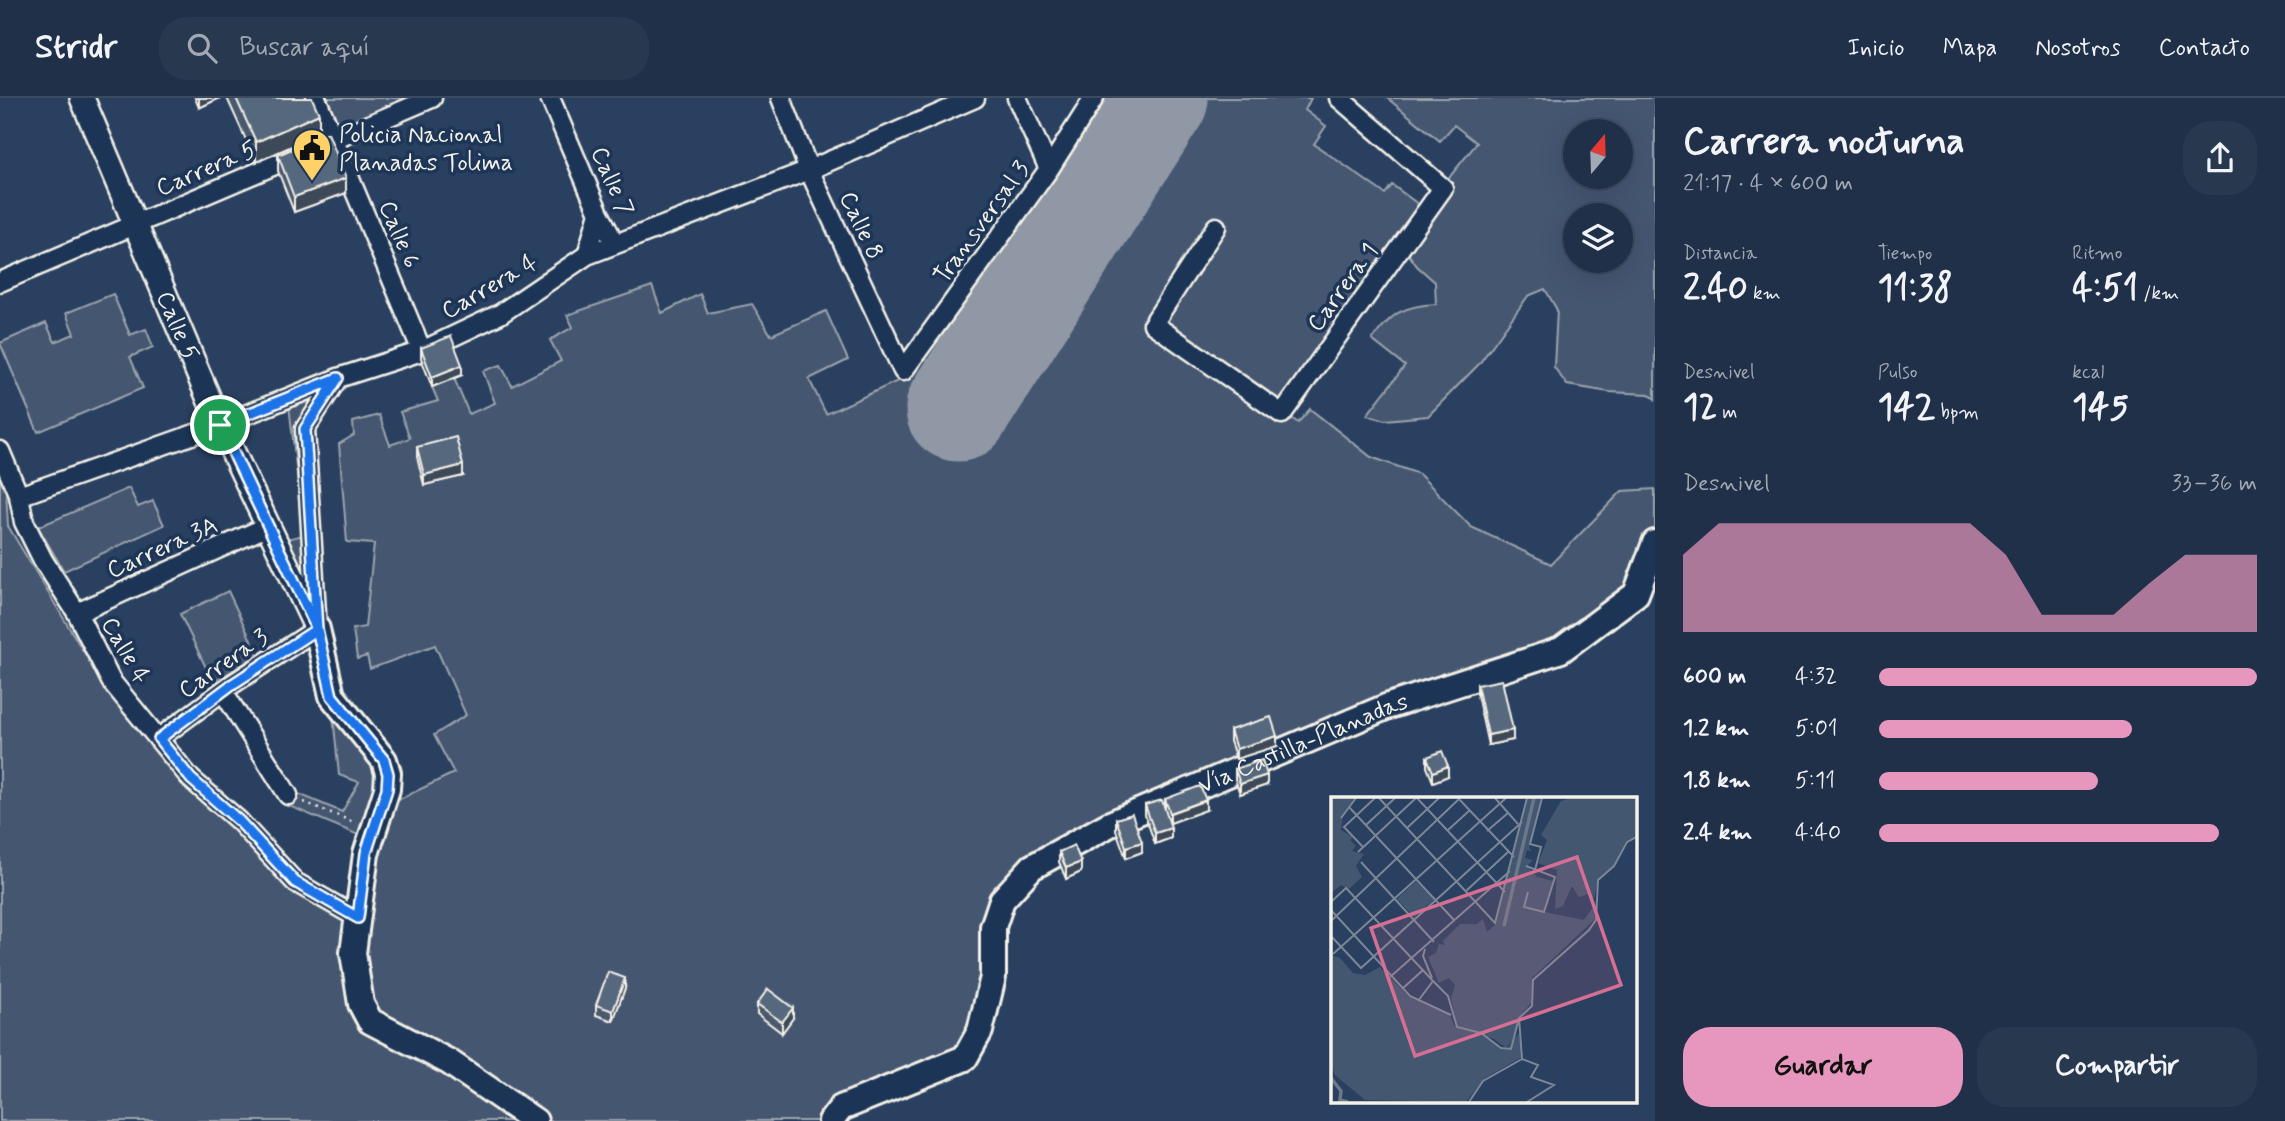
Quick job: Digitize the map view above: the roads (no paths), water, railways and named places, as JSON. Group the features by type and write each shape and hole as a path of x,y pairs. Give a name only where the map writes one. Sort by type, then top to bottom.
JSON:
{"main road":[{"name":"Vía Castilla-Planadas","path":"838,1117 965,1058 981,1031 993,977 993,927 1002,900 1032,867 1110,824 1386,707 1561,650 1636,594 1655,543"},
{"name":"Calle 5","path":"317,629 332,696 384,760 388,774 387,789 366,853 358,918"},
{"path":"358,918 354,953 361,1004 370,1021 449,1062 536,1121"}],"street":[{"name":"Calle 5","path":"82,98 220,425 317,629"},
{"name":"Calle 6","path":"316,98 422,351"},
{"name":"Carrera 5","path":"0,282 432,98"},
{"name":"Calle 7","path":"550,98 615,244"},
{"name":"Calle 8","path":"781,98 809,170 903,371"},
{"name":"Carrera 4","path":"19,496 220,425 338,378 422,351 500,314 587,255 809,170 975,98"},
{"path":"1017,98 1049,169"},
{"name":"Transversal 3","path":"903,371 1049,169 1094,98"},
{"name":"Carrera 1","path":"1216,227 1153,324 1282,414 1443,188 1339,98"},
{"path":"587,255 599,213"},
{"path":"317,629 305,429 338,378"},
{"name":"Calle 4","path":"0,451 19,496 24,522 43,560 77,613 111,681 191,779 239,821 295,882 358,918"},
{"name":"Carrera 3A","path":"77,613 268,526"},
{"name":"Carrera 3","path":"159,739 223,691 317,629"},
{"path":"223,691 288,796"}],"place":[{"name":"Policia Nacional Planadas Tolima","path":"312,182"}]}
